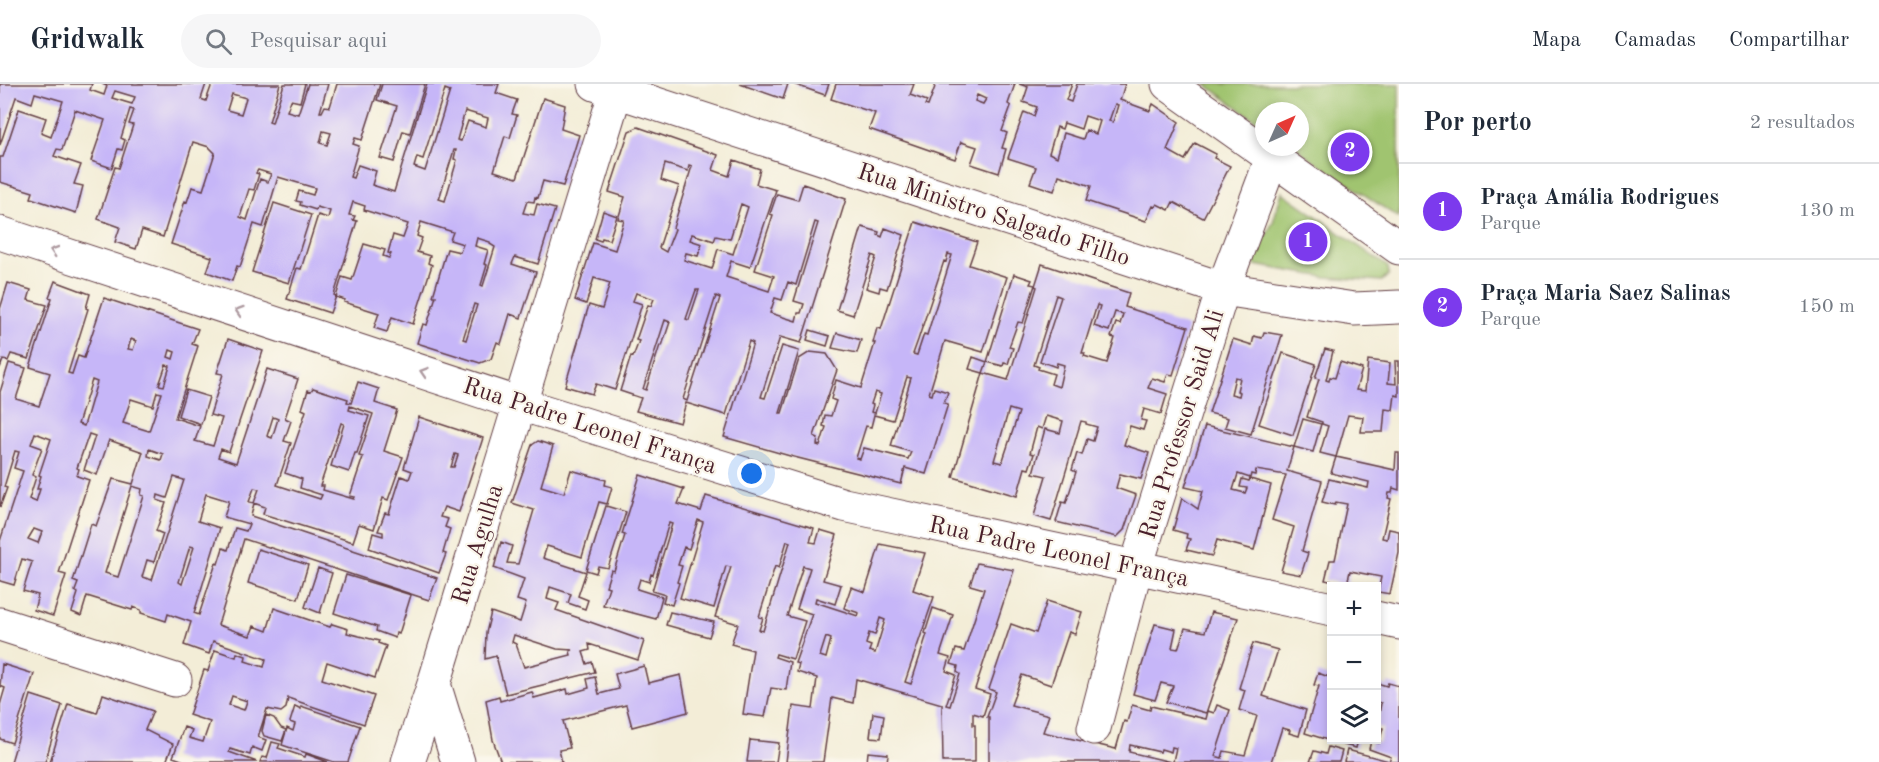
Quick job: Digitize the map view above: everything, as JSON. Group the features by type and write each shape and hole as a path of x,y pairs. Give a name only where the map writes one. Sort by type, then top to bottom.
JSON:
{"street":[{"path":"1168,84 1399,248"},
{"name":"Rua Ministro Salgado Filho","path":"610,86 1223,289 1354,309 1399,307"},
{"name":"Rua Agulha","path":"408,762 520,404 610,86"},
{"name":"Rua Professor Said Ali","path":"1094,728 1136,567 1223,289 1272,158"},
{"name":"Rua Padre Leonel França","path":"0,233 520,404 844,506 1327,608"},
{"path":"1381,619 1399,623"},
{"path":"0,624 175,680"},
{"path":"434,684 458,762"}],"green space":[{"path":"1205,84 1399,84 1399,218 1307,156 1309,102 1255,102 1255,120"},
{"path":"1282,192 1388,267 1389,274 1382,281 1325,277 1255,265 1253,261 1273,222"}],"building":[{"path":"0,84 92,84 90,90 104,95 107,86 102,84 206,84 201,99 206,101 212,84 280,84 269,122 272,123 284,84 305,84 300,102 291,100 287,111 298,114 308,84 328,84 320,112 322,112 325,106 330,107 337,84 380,84 362,140 355,138 353,144 359,146 350,177 353,178 358,165 376,171 372,185 394,192 427,84 499,84 496,93 517,100 512,114 517,115 510,138 505,136 494,171 517,178 543,98 565,105 561,129 579,135 563,186 543,181 538,198 535,197 534,202 527,201 523,213 534,215 537,204 555,209 538,264 515,257 512,264 536,272 521,318 510,314 501,344 497,342 491,359 480,363 417,343 423,324 427,325 447,249 460,252 463,244 450,240 453,232 421,222 417,236 422,238 417,252 430,256 428,263 432,265 413,324 392,317 387,332 374,328 379,313 344,302 345,300 336,297 342,277 352,280 364,244 385,250 383,256 389,258 391,254 388,253 393,235 403,238 408,224 364,210 365,206 353,202 349,215 355,216 353,220 357,221 330,313 287,299 297,268 301,269 318,215 328,218 330,211 317,207 316,210 300,205 301,202 296,201 299,191 313,195 315,188 278,177 263,227 254,224 240,267 237,266 232,281 207,272 212,257 171,244 192,187 203,190 215,153 209,147 193,142 163,237 142,230 136,249 115,242 120,227 98,219 115,167 119,168 133,125 129,124 134,110 130,109 121,138 125,140 122,150 118,149 112,168 91,161 105,120 75,110 62,150 57,149 54,156 81,165 74,184 83,186 76,213 31,198 33,192 0,182 0,157 3,157 19,109 46,118 41,133 51,137 63,101 35,93 32,103 16,97 0,145","holes":["445,89 450,91 425,171 414,167 417,157 423,159","115,91 135,97 132,104 112,98","232,94 246,98 241,114 227,110","465,111 488,118 486,127 468,121 461,141 457,140","323,131 331,133 327,145 320,143","454,150 456,150 454,159 457,160 445,201 439,199","258,170 271,174 268,182 260,179 247,220 240,217 249,189 254,190 259,174 256,173","477,238 490,242 495,247 483,286 481,285 487,265 484,264 488,250 475,246","474,304 477,305 466,340 463,339"]},
{"path":"382,84 425,84 410,133 403,131 394,162 380,158 397,106 377,100"},
{"path":"740,84 788,84 783,99"},
{"path":"793,84 829,84 825,95"},
{"path":"836,84 914,84 910,95 927,101 925,105 928,106 936,84 1015,84 1008,104 1011,106 1002,131 1007,133 1002,148 1006,149 999,173 971,164 977,147 961,142 955,159 869,129 875,113 831,99","holes":["977,95 986,99 983,104 975,101"]},
{"path":"1019,84 1072,84 1066,100 1071,102 1077,84 1125,84 1120,100 1150,111 1153,104 1179,122 1167,150 1185,160 1195,143 1216,154 1214,158 1230,166 1203,218 1173,202 1169,210 1157,204 1153,206 1146,221 1086,201 1091,186 1059,175 1054,191 1030,183 1036,167 1008,158 1024,112 1034,116 1037,107 1023,102 1028,87","holes":["1115,104 1118,105 1113,122 1109,121","1085,116 1100,121 1096,134 1086,130 1083,139 1064,133 1057,157 1049,153 1057,127 1062,129 1064,123 1081,129"]},
{"path":"638,127 718,155 713,170 729,176 734,160 760,169 756,184 776,190 750,267 731,261 726,277 769,291 774,276 755,270 773,215 770,214 777,194 798,200 803,184 846,199 801,343 780,337 761,397 765,398 782,346 799,351 780,413 782,413 799,359 810,352 827,354 837,370 814,436 818,438 817,445 820,446 826,427 823,426 825,415 831,416 836,401 831,399 836,380 861,388 875,343 873,343 877,328 881,329 915,222 977,242 969,265 1007,277 983,352 945,341 929,394 932,395 934,388 948,392 944,403 948,404 926,474 905,468 901,484 724,437 753,343 749,341 726,415 686,403 680,423 636,411 641,398 620,391 631,356 633,357 639,341 636,340 648,305 651,306 654,299 636,293 633,301 642,304 615,390 596,384 592,394 565,386 589,305 602,309 610,283 594,278 586,304 575,300 593,243 615,250 624,220 618,219 625,197 609,192 629,131","holes":["665,164 688,171 689,165 692,166 673,228 675,229 666,252 659,248 679,186 661,180","741,204 748,207 733,254 718,249 712,269 684,260 686,253 698,256 702,244 690,240 692,234 714,241 716,236 730,239","815,222 818,223 794,301 804,304 796,321 770,313 775,298 782,300 788,282 796,285","948,254 952,255 927,335 924,334 917,355 913,354 944,261 946,262","696,290 699,290 689,320 686,319","716,296 720,298 687,401 683,399","665,320 670,322 646,390 643,389","907,377 911,378 891,446 911,452 908,459 864,448 860,459 856,458 866,426 871,427 874,415 893,420","875,392 881,394 875,413 871,412"]},
{"path":"274,203 311,215 289,283 252,272"},
{"path":"603,211 617,216 609,240 602,238 601,241 595,239"},
{"path":"862,227 879,232 878,235 882,237 885,228 904,235 887,289 880,287 879,292 866,288 876,257 872,255 853,315 837,310"},
{"path":"1042,264 1129,293 1125,307 1188,327 1173,375 1168,374 1165,382 1152,378 1148,388 1167,394 1161,414 1144,409 1141,420 1146,421 1143,430 1130,426 1124,445 1149,453 1141,479 1120,474 1116,488 1136,495 1124,530 1117,537 1056,522 1062,502 1066,503 1076,472 1072,470 1077,453 1082,455 1087,439 1093,441 1097,427 1086,424 1086,422 1081,421 1051,521 1034,516 1046,476 1033,473 1045,429 1060,433 1063,421 1046,416 1042,429 1037,427 1030,453 1034,454 1029,469 1025,468 1017,496 953,477 983,373 1008,380 1037,287 1035,286","holes":["1056,295 1061,297 1040,361 1056,367 1057,363 1064,365 1059,387 1051,384 1054,374 1038,369 1039,367 1034,365","1097,305 1100,306 1094,326 1109,331 1115,312 1123,314 1120,324 1116,323 1111,337 1115,338 1107,363 1084,356 1085,353 1082,353","1009,409 1019,412 1002,463 994,461"]},
{"path":"1014,274 1032,280 1030,284 1035,285 1023,323 1018,322 1009,347 1013,348 1008,364 1004,363 1003,366 987,362"},
{"path":"55,281 90,294 86,308 88,309 68,373 72,374 78,356 84,358 104,298 198,329 192,344 198,346 175,418 200,426 195,441 213,446 222,418 210,415 223,374 217,373 228,339 263,351 229,452 221,449 218,457 236,463 267,369 298,379 285,418 291,421 284,441 291,443 277,485 320,499 322,495 300,488 302,479 285,473 306,411 302,409 308,390 311,391 313,388 348,399 347,402 351,403 358,382 379,389 375,403 397,410 384,451 403,457 388,500 383,498 374,529 359,524 353,542 263,514 265,507 254,503 251,516 437,578 429,600 244,539 218,625 250,636 254,626 267,631 274,608 330,627 332,624 348,629 347,633 379,641 378,643 386,646 375,678 327,662 322,679 374,696 364,724 288,698 286,708 281,712 267,709 258,737 266,740 262,751 252,747 250,755 230,749 229,752 257,762 187,762 173,757 184,727 192,730 189,738 203,742 210,722 189,715 204,670 208,671 215,650 236,657 237,653 246,656 245,661 264,667 266,659 213,641 209,654 184,645 191,622 168,614 166,621 141,613 141,610 133,607 132,610 87,596 81,616 72,612 78,593 75,591 78,583 73,581 91,524 96,526 113,479 133,484 143,452 109,440 97,475 84,470 95,436 89,434 77,468 79,469 77,476 89,480 59,573 66,575 53,616 34,610 38,595 23,591 32,562 22,559 14,585 0,581 0,541 23,471 14,468 19,452 15,451 4,487 7,488 0,507 0,392 9,363 26,368 16,399 39,406 50,373 30,367 52,298 49,297","holes":["131,339 136,341 133,350 128,349","170,350 175,352 173,359 168,357","166,365 170,366 164,386 159,385","92,380 97,382 84,426 78,424","157,392 162,393 149,431 123,423 131,399 153,406","350,406 373,414 359,456 363,457 350,496 355,497 354,499 323,490 324,486 320,486 341,423 344,424 331,466 349,472 355,453 357,453 369,416 349,410","273,417 278,419 272,438 267,436","35,433 51,439 39,475 41,476 37,489 40,489 36,502 29,499 36,477 32,475 42,448 31,444","149,449 163,454 161,460 148,456","174,477 184,480 152,580 142,577 147,560 154,562 163,534 156,531 166,503 157,500 158,495 167,498","132,486 142,489 141,495 144,496 118,577 105,573","254,488 259,489 254,503 249,502","206,494 229,501 224,517 249,524 246,531 235,528 228,550 223,548 218,564 216,563 199,615 194,613 220,528 198,521","34,529 42,532 38,543 28,539","190,546 194,547 182,584 179,582","232,696 247,701 244,710 229,705"]},
{"path":"8,283 31,290 28,300 47,305 29,359 11,354 8,361 3,360 0,368 0,309"},
{"path":"810,330 830,336 827,346 807,340"},
{"path":"1264,332 1282,335 1251,434 1225,427 1228,418 1209,413 1233,339 1252,345 1254,336 1262,338","holes":["1235,377 1240,378 1237,391 1240,392 1239,396 1231,394"]},
{"path":"837,333 861,340 857,353 832,348"},
{"path":"1325,349 1333,351 1326,380 1329,381 1330,377 1335,378 1340,362 1362,369 1356,390 1365,391 1368,360 1390,363 1388,383 1396,384 1395,361 1399,361 1399,396 1395,395 1393,410 1385,409 1383,432 1361,432 1363,417 1348,415 1336,457 1320,453 1328,426 1307,417 1319,379 1315,378"},
{"path":"1283,353 1316,364 1293,435 1259,424"},
{"path":"973,357 987,362 983,373 969,369"},
{"path":"186,390 209,397 201,424 178,416"},
{"path":"419,417 483,438 459,512 444,507 440,517 448,519 445,527 450,529 443,553 446,554 439,573 369,548 373,533 383,536 383,532 378,531 385,513 389,514 401,476 409,479 412,471 404,468","holes":["455,454 458,455 454,467 451,467"]},
{"path":"1303,419 1321,424 1313,452 1294,447"},
{"path":"1205,426 1294,447 1287,471 1322,481 1302,551 1308,553 1301,575 1281,571 1294,527 1272,520 1286,475 1256,470 1255,475 1251,474 1250,478 1238,474 1233,490 1245,493 1247,488 1240,487 1242,479 1271,485 1254,550 1217,540 1212,556 1186,550 1190,539 1186,538 1187,534 1173,530 1182,498 1198,509 1203,491 1185,487"},
{"path":"538,441 553,446 541,486 564,493 571,470 606,480 605,485 612,487 607,504 599,502 582,557 547,546 543,558 586,572 578,596 588,600 585,609 568,603 571,594 550,587 547,599 559,603 556,610 644,641 638,660 589,644 590,650 583,652 587,664 592,662 595,672 506,694 496,656 485,659 486,633 491,612 520,622 526,603 517,600 524,579 494,568 501,542 512,546 507,563 518,564 534,510 512,503 532,445","holes":["514,635 557,649 573,650 570,651 571,655 524,667 516,644 512,642"]},
{"path":"1396,453 1399,453 1399,490 1393,488 1392,493 1389,493 1388,498 1391,499 1382,538 1387,539 1389,529 1399,531 1399,553 1390,594 1381,592 1381,577 1350,571 1348,582 1325,580 1330,560 1335,560 1347,504 1336,502 1335,505 1322,502 1329,479 1368,488 1369,482 1331,473 1336,457 1395,470"},
{"path":"640,475 684,489 678,504 701,511 706,496 814,528 810,542 816,543 820,530 837,535 823,580 841,585 835,604 816,598 815,602 858,616 859,613 844,608 851,587 865,592 880,544 925,553 913,590 934,597 905,682 911,684 933,608 953,615 940,655 950,658 946,671 956,675 946,705 950,706 960,674 957,672 958,666 951,664 956,649 964,651 984,589 970,585 977,563 1014,570 975,689 990,694 983,716 973,713 975,762 943,762 942,704 856,679 853,703 832,698 823,762 786,762 793,706 813,709 817,678 797,672 799,664 795,663 812,614 797,609 810,568 803,566 787,616 805,621 793,659 776,654 775,657 790,662 786,690 771,688 765,717 743,714 753,650 731,644 738,624 715,617 731,567 726,566 714,608 680,598 703,522 698,520 689,549 684,547 678,565 682,566 677,582 679,583 672,605 663,602 665,595 652,591 672,524 669,523 649,582 640,579 637,589 662,597 656,619 603,605 609,587 606,586 611,570 614,571 625,535 622,534","holes":["787,541 790,542 763,631 759,630 763,618 759,617 775,566 779,568","880,618 885,620 875,653 869,651 871,646 866,644 869,633 875,635","826,637 831,639 826,658 820,656"]},
{"path":"606,506 626,512 608,568 598,566 596,573 586,570"},
{"path":"258,549 308,565 298,599 248,583"},
{"path":"318,568 332,573 320,613 305,607"},
{"path":"346,575 411,595 399,634 396,633 395,638 376,631 377,627 334,613"},
{"path":"1047,601 1082,612 1075,634 1069,632 1051,685 1022,675 1011,705 1049,715 1043,732 1116,749 1124,721 1127,722 1132,705 1150,710 1151,706 1206,719 1208,711 1214,713 1217,705 1230,710 1215,756 1222,758 1224,751 1245,755 1257,716 1239,710 1245,690 1239,688 1253,643 1278,650 1263,696 1306,710 1299,736 1282,728 1271,762 1175,762 1173,761 1176,748 1172,747 1171,752 1161,749 1160,752 1130,745 1129,752 1171,762 989,762 989,717 987,717 996,692 989,689 1011,624 1036,633"},
{"path":"670,612 714,622 709,637 666,625"},
{"path":"1211,612 1238,618 1206,713 1166,702 1173,686 1161,683 1155,700 1133,694 1155,624 1176,629 1172,648 1178,649 1185,628 1205,632"},
{"path":"2,664 34,674 12,743 0,739 0,705 5,688 0,686"},
{"path":"644,666 648,683 681,675 688,712 632,727 626,705 563,721 570,748 559,750 562,762 501,762 493,740 486,700 499,696 500,701 532,692 534,698 567,689 568,694 589,688 587,679 595,677 599,694 619,689 615,674"},
{"path":"1318,673 1327,676 1327,740 1305,733 1319,686 1314,685"},
{"path":"1388,683 1399,686 1399,762 1389,762 1391,757 1369,749 1370,744 1381,744 1383,728 1381,728 1381,684 1387,686"},
{"path":"103,694 153,711 145,730 173,744 166,762 50,762 68,704 97,713"},
{"path":"31,695 62,705 45,762 11,762"},
{"path":"295,706 360,726 348,762 334,762 282,745 287,728 293,731 295,724 290,722"},
{"path":"873,713 884,715 881,738 870,737"},
{"path":"266,715 274,718 281,728 286,730 282,741 264,736 262,731"},
{"path":"750,740 779,743 776,762 747,762"},
{"path":"272,742 280,744 278,748 328,762 260,762 262,757 267,758"},
{"path":"1344,744 1357,744 1356,748"},
{"path":"1328,747 1342,751 1339,762 1310,762 1314,751 1326,754"},
{"path":"1347,750 1389,761 1389,762 1344,762"},
{"path":"868,752 888,754 887,762 867,762"}],"place":[{"name":"Praça Maria Saez Salinas","path":"1350,152"},
{"name":"Praça Amália Rodrigues","path":"1308,242"}]}
